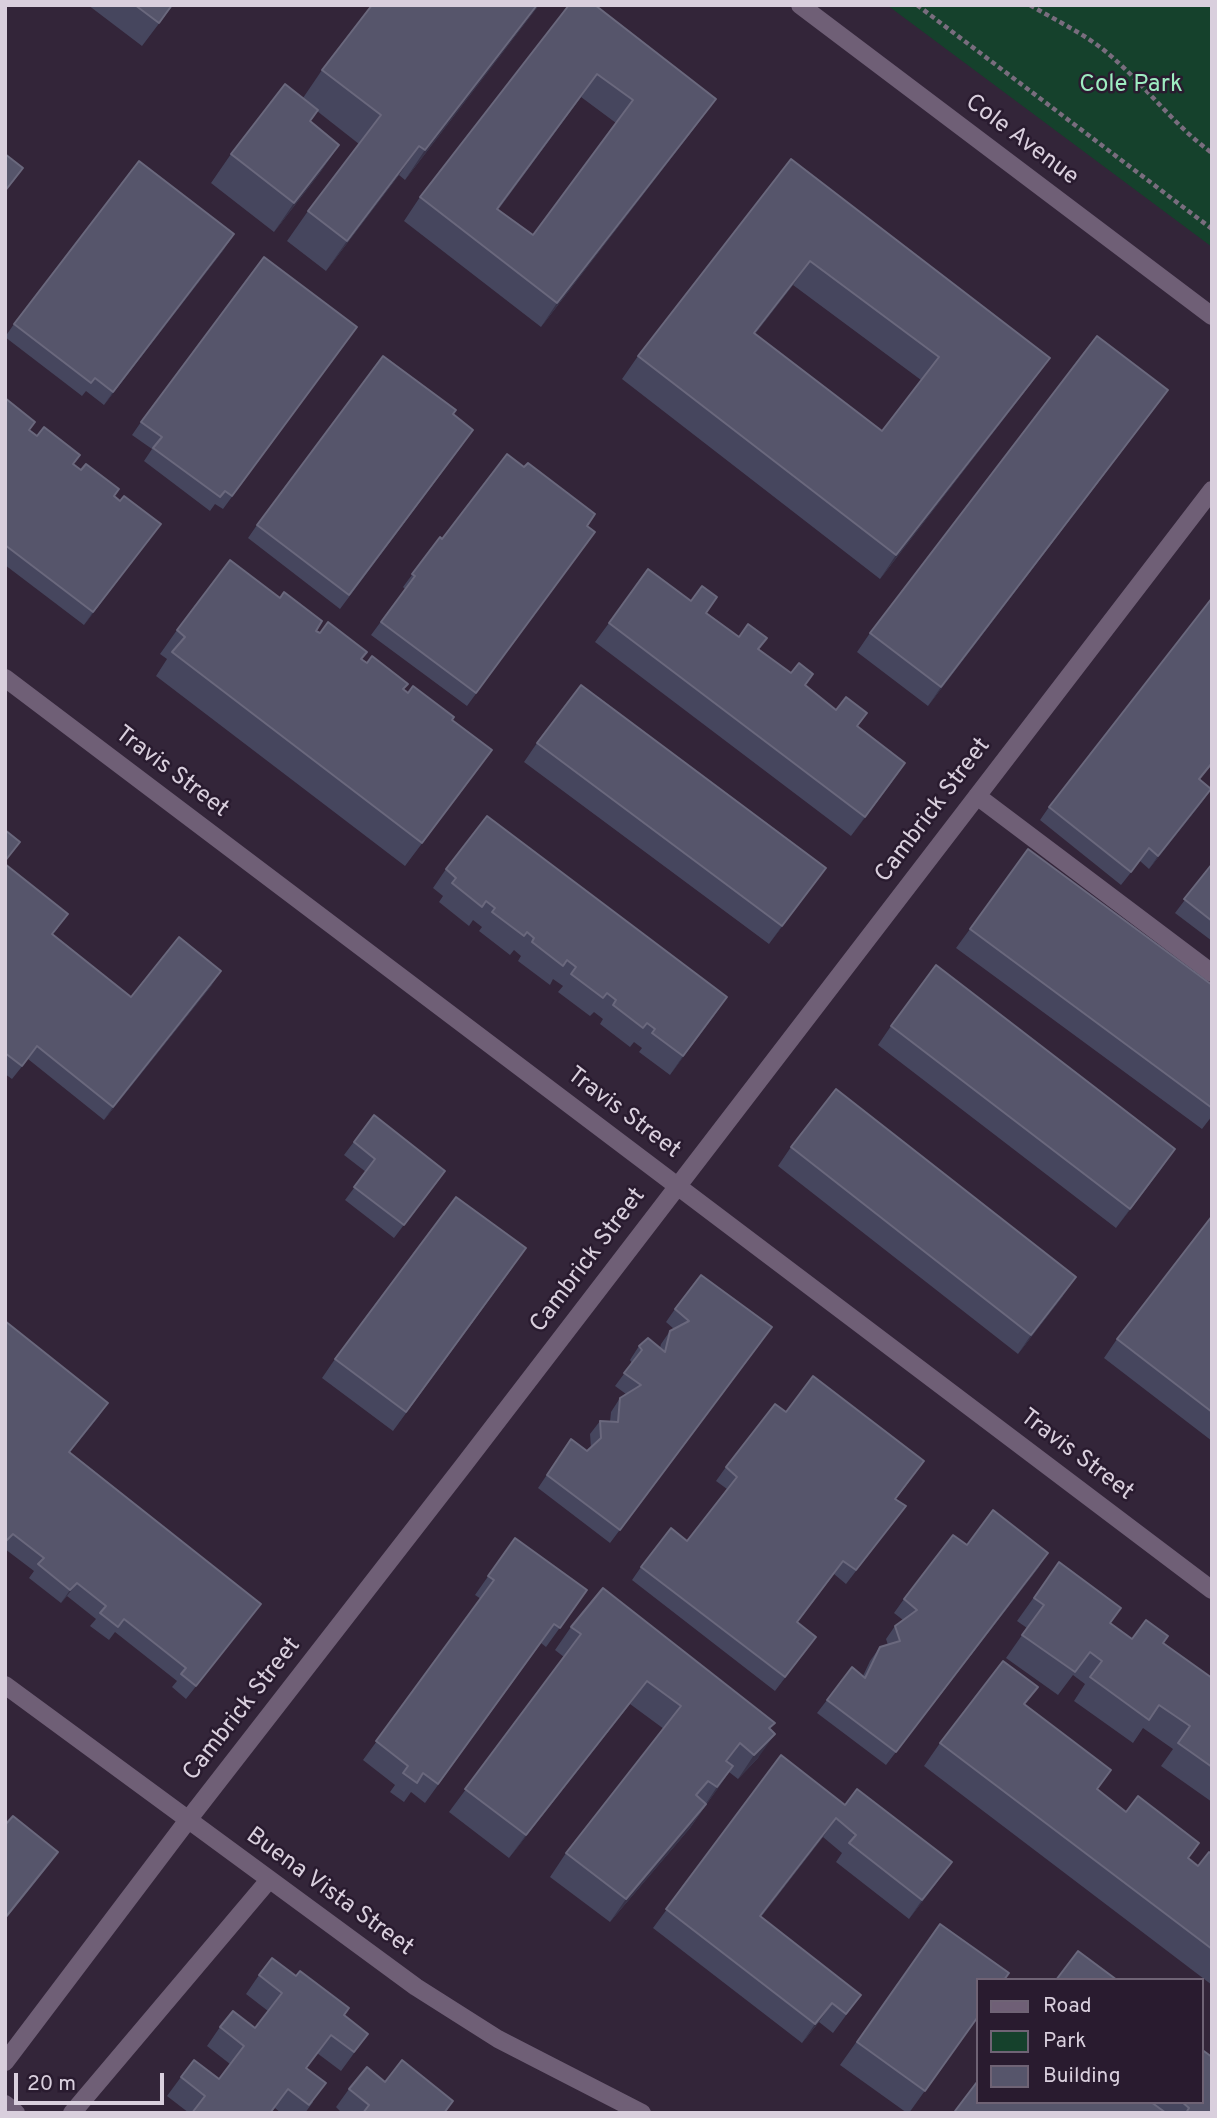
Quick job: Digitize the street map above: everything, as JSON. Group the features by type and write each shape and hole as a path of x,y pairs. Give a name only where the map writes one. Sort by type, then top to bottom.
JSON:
{"street":[{"name":"Cole Avenue","path":"800,5 1212,316"},
{"name":"Cambrick Street","path":"5,2062 188,1820 1212,490"},
{"name":"Travis Street","path":"5,678 1212,1590"},
{"path":"977,796 1212,973"},
{"name":"Buena Vista Street","path":"5,1685 416,1987 498,2039 642,2113"},
{"path":"72,2113 269,1880"},
{"path":"5,2105 16,2113"}],"path":[{"path":"917,5 1212,229"},
{"path":"1030,5 1104,50 1191,137 1212,153"}],"green space":[{"name":"Cole Park","path":"887,5 1212,5 1212,247"}],"building":[{"path":"135,5 172,5 159,23"},
{"path":"372,5 537,5 425,150 419,146 347,241 308,211 381,115 322,70"},
{"path":"569,5 595,5 716,99 557,303 420,197","holes":["597,74 633,100 533,235 497,209"]},
{"path":"285,84 318,110 310,121 339,145 294,203 231,154"},
{"path":"5,154 23,168 5,191"},
{"path":"791,159 1050,358 896,555 638,356","holes":["810,261 939,357 882,431 754,333"]},
{"path":"139,161 234,234 113,392 95,378 91,383 14,324"},
{"path":"264,257 357,327 232,496 225,491 220,497 153,448 162,437 141,422"},
{"path":"1097,336 1168,390 941,687 870,633"},
{"path":"383,356 456,410 453,414 473,430 349,595 257,525"},
{"path":"5,398 35,422 29,430 37,436 44,427 80,455 73,464 81,470 86,464 119,489 114,496 120,501 124,496 161,524 93,612 5,545"},
{"path":"507,454 524,467 528,463 595,514 587,526 595,532 476,693 381,622 415,576 412,574"},
{"path":"230,560 280,598 284,592 322,621 316,631 320,633 328,622 367,652 361,659 367,663 372,656 408,684 403,689 408,693 413,686 492,750 422,843 172,652 185,637 177,630"},
{"path":"648,569 691,601 702,586 717,597 706,613 739,637 748,624 767,638 758,649 791,673 799,663 813,674 805,685 836,710 846,697 867,713 857,726 905,763 865,817 609,623"},
{"path":"1212,598 1212,763 1199,779 1211,789 1158,856 1149,848 1131,872 1049,807"},
{"path":"581,685 826,868 782,926 537,743"},
{"path":"487,816 727,997 683,1056 652,1033 655,1029 647,1023 643,1028 613,1005 616,1000 607,993 603,998 571,974 576,967 567,960 563,966 532,942 534,938 527,932 524,936 492,912 495,908 486,901 482,907 452,883 456,878 446,869"},
{"path":"5,830 20,842 5,861"},
{"path":"1028,849 1212,985 1212,1108 970,929"},
{"path":"5,864 68,914 52,934 131,997 179,937 221,971 113,1107 37,1046 22,1066 5,1053"},
{"path":"1212,864 1212,921 1184,899"},
{"path":"936,965 1175,1149 1130,1209 891,1026"},
{"path":"836,1089 1076,1277 1031,1335 791,1147"},
{"path":"374,1115 445,1171 404,1225 354,1187 375,1159 354,1142"},
{"path":"456,1197 526,1248 406,1412 335,1359"},
{"path":"1212,1216 1212,1412 1117,1339"},
{"path":"701,1275 772,1327 620,1530 547,1475 571,1439 587,1451 601,1438 600,1421 618,1422 620,1398 641,1385 624,1373 642,1350 639,1346 648,1338 665,1352 670,1331 689,1321 675,1309"},
{"path":"5,1321 108,1403 69,1452 261,1604 196,1686 181,1674 186,1668 124,1619 118,1627 100,1613 106,1606 77,1583 70,1590 38,1564 44,1558 13,1534 5,1542"},
{"path":"813,1376 924,1461 895,1499 906,1506 856,1570 843,1561 797,1622 816,1637 785,1677 641,1567 671,1528 687,1541 737,1477 726,1467 775,1404 786,1412"},
{"path":"993,1510 1048,1553 896,1752 827,1700 852,1667 865,1678 880,1647 900,1641 895,1626 917,1610 904,1599 953,1535 967,1545"},
{"path":"515,1538 587,1590 560,1628 554,1624 438,1784 423,1773 417,1783 403,1773 408,1766 376,1741 494,1580 488,1576"},
{"path":"1059,1562 1121,1608 1110,1623 1132,1639 1146,1620 1168,1636 1163,1643 1212,1678 1212,1767 1178,1743 1190,1726 1159,1705 1149,1720 1090,1677 1102,1661 1090,1652 1075,1672 1022,1635 1044,1605 1034,1598"},
{"path":"603,1588 775,1723 769,1728 775,1734 754,1755 740,1743 726,1761 733,1766 717,1787 708,1781 696,1795 706,1804 626,1899 566,1853 681,1706 647,1681 526,1835 465,1789 581,1634 571,1627"},
{"path":"1003,1661 1038,1687 1024,1704 1111,1770 1097,1789 1126,1812 1138,1796 1199,1843 1188,1858 1198,1866 1209,1852 1212,1854 1212,1949 940,1743"},
{"path":"781,1755 845,1805 857,1789 952,1862 922,1900 849,1843 856,1835 836,1818 760,1916 861,1995 846,2014 832,2003 815,2024 666,1909"},
{"path":"13,1816 58,1852 5,1918 5,1825"},
{"path":"940,1924 1009,1973 1005,1978 976,1978 976,2019 925,2091 857,2042"},
{"path":"1078,1951 1114,1978 1058,1978"},
{"path":"272,1958 296,1976 300,1971 349,2008 344,2015 368,2034 354,2052 331,2035 306,2068 326,2083 309,2105 288,2089 270,2113 192,2113 205,2096 181,2077 194,2060 219,2079 244,2046 220,2027 233,2011 255,2028 282,1993 259,1975"},
{"path":"1203,2050 1212,2057 1212,2113 1186,2113 1189,2108 1184,2104 1203,2104"},
{"path":"402,2060 453,2101 444,2113 363,2113 369,2105 349,2089 367,2067 385,2082"},
{"path":"976,2083 976,2104 1154,2104 1166,2113 957,2113 955,2111"}]}
